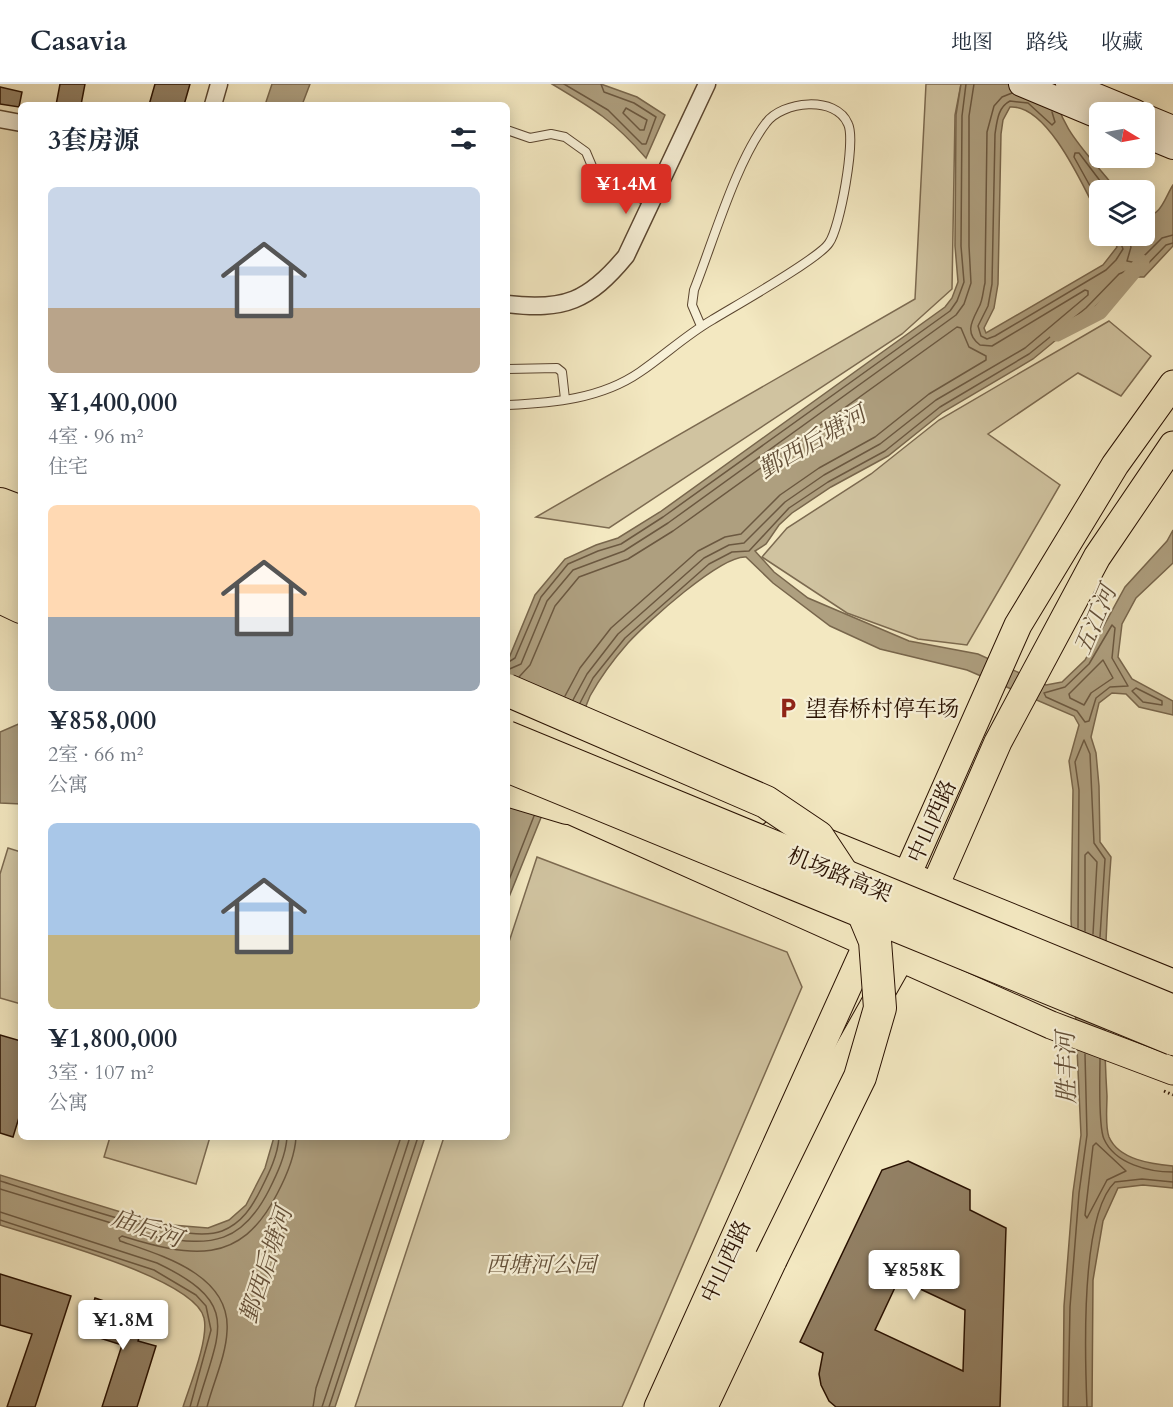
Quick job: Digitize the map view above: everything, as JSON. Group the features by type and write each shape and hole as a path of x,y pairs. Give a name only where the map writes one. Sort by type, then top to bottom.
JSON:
{"highway":[{"path":"0,504 18,511"},
{"path":"0,531 18,538"},
{"path":"0,559 18,567"},
{"path":"0,597 18,606"},
{"path":"510,691 766,802 818,837 855,893 875,941 880,1008 860,1077 701,1407"},
{"path":"510,709 651,763 712,796"},
{"name":"机场路高架","path":"510,738 1173,1011"},
{"name":"机场路高架","path":"510,767 1173,1038"},
{"path":"510,791 570,809"}],"main road":[{"name":"中山西路","path":"658,1407 867,944 907,875 1018,625 1115,465 1173,384"},
{"name":"中山西路","path":"685,1407 843,1060 900,959 935,886 998,742 1092,567 1173,445"},
{"path":"0,512 18,521"},
{"path":"0,580 18,587"},
{"path":"510,719 712,796 1173,983"},
{"path":"510,784 1051,1025 1173,1071"}],"street":[{"path":"214,102 219,84"},
{"path":"510,304 540,308 569,303 592,291 609,277 626,256 707,84"},
{"path":"1021,84 1082,100"},
{"path":"0,119 18,122"},
{"path":"1155,125 1173,140"},
{"path":"1155,137 1173,140"}],"lane":[{"path":"510,405 596,394 639,372 683,337 701,326 829,245 835,233 850,153 851,132 847,121 839,113 819,105 800,104 782,108 766,122 739,174 694,290 692,305 701,326"},
{"path":"510,131 530,138 551,134 566,137 586,152 597,178 605,186 651,202"},
{"path":"510,369 557,368 562,372 565,399"}],"green space":[{"path":"926,84 961,84 955,115 952,289 902,334 609,528 536,517 915,299"},
{"path":"1109,321 1151,356 1121,396 1078,373 988,434 1060,485 967,645 918,639 847,613 762,557 787,528 871,474 939,420"},
{"path":"8,848 18,851 18,1003 0,998 0,874"},
{"name":"西塘河公园","path":"537,857 787,952 802,987 622,1407 355,1407 443,1140 510,1140 510,939"},
{"path":"109,1140 209,1140 196,1184 104,1157"}],"water":[{"path":"272,84 310,84 303,102 266,102"},
{"path":"552,84 601,84 637,97 665,115 646,158 603,116"},
{"path":"961,84 1054,84 1060,112 1066,125 1089,156 1089,168 1099,168 1109,180 1089,180 1089,198 1051,133 1038,119 1024,110 1010,107 1003,120 1001,134 998,284 994,308 984,328 986,333 1103,265 1116,246 1155,246 1155,213 1173,185 1173,246 1144,277 1127,277 1122,280 1090,312 1033,359 943,412 888,456 831,487 792,513 779,525 766,544 755,551 774,572 808,598 909,641 978,654 1046,685 1062,682 1085,660 1125,587 1167,541 1173,530 1173,563 1136,598 1122,624 1118,657 1132,679 1173,701 1173,715 1139,707 1126,694 1112,693 1099,703 1091,737 1096,753 1099,786 1100,842 1111,857 1104,1006 1108,1133 1114,1145 1128,1156 1146,1162 1173,1166 1173,1188 1143,1185 1118,1188 1103,1221 1093,1280 1092,1407 1063,1407 1064,1306 1073,1192 1081,1135 1071,919 1073,790 1069,761 1079,725 1074,716 967,670 880,649 830,626 773,583 746,557 734,559 702,578 667,606 628,643 602,676 590,696 510,895 510,656 535,595 565,559 618,538 660,512 945,307 952,298 958,282 955,246 956,115"},
{"path":"18,724 18,804 0,803 0,732"},
{"name":"庙后河","path":"273,1140 424,1140 335,1407 183,1407 204,1338 204,1318 194,1303 174,1288 114,1261 0,1225 0,1175 160,1224 208,1228 229,1220 246,1205 265,1168"}],"building":[{"path":"60,84 85,84 82,102 57,102"},
{"path":"155,84 190,84 185,102 150,102"},
{"path":"0,87 22,92 18,107 0,104"},
{"path":"0,1035 18,1040 18,1121 13,1137 0,1133"},
{"path":"908,1161 970,1190 970,1210 1006,1228 1000,1407 836,1407 829,1401 821,1385 819,1374 823,1353 800,1342 882,1170","holes":["899,1279 965,1310 963,1371 875,1330"]},
{"path":"0,1274 71,1296 35,1407 7,1407 32,1334 0,1325"},
{"path":"95,1298 146,1315 138,1341 156,1346 137,1407 102,1407 122,1345 84,1333"}],"waterway":[{"name":"鄞西后塘河","path":"1057,334 1100,312 1142,262"}],"place":[{"name":"望春桥村停车场","path":"788,708"}],"water label":[{"name":"五江河","path":"1095,620"},
{"name":"胜丰河","path":"1066,1068"}]}
